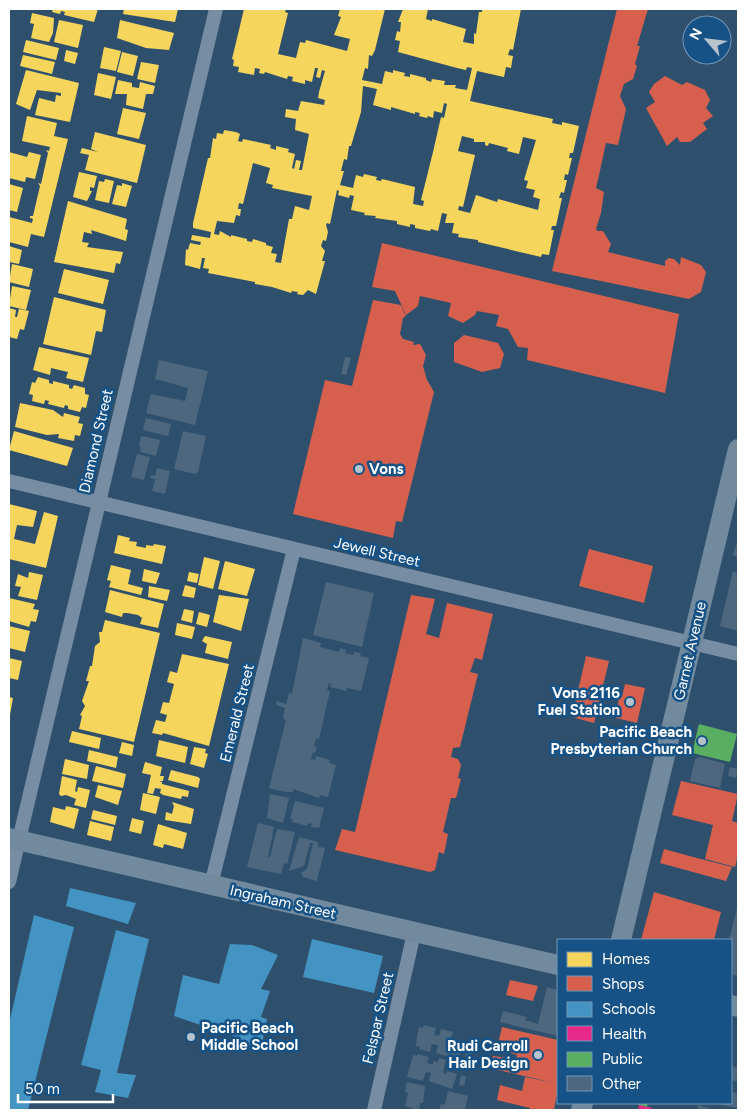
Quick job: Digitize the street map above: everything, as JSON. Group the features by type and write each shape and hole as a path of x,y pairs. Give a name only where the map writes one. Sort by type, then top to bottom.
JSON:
{"main road":[{"name":"Garnet Avenue","path":"621,939 738,448"},
{"name":"Ingraham Street","path":"14,839 557,965"}],"street":[{"name":"Diamond Street","path":"9,882 14,839 98,503 216,9"},
{"name":"Jewell Street","path":"9,481 738,654"},
{"name":"Emerald Street","path":"211,885 294,549"},
{"name":"Felspar Street","path":"374,1110 414,933"}],"building: Homes":[{"path":"53,9 98,9 94,22 64,15 65,12 61,11 60,14 52,12"},
{"path":"124,9 178,9 175,22 123,14"},
{"path":"244,9 286,9 285,12 288,13 278,54 296,58 300,42 305,43 306,40 347,51 350,39 334,35 341,17 338,16 340,9 385,9 375,50 372,56 369,55 368,69 365,68 362,80 382,84 385,71 393,73 393,70 405,73 404,76 410,77 410,74 426,78 426,80 431,82 432,79 445,81 444,85 456,85 455,88 467,90 472,68 467,67 466,70 398,52 400,41 395,40 397,31 400,32 401,22 398,22 403,9 428,9 426,19 466,29 463,42 474,44 474,33 476,34 479,12 482,12 482,9 521,9 513,50 510,49 508,55 513,56 511,68 506,67 504,77 477,71 470,101 553,119 552,123 562,125 562,122 579,126 573,153 570,153 569,158 572,158 568,175 565,174 564,180 567,180 564,193 561,192 559,198 562,198 556,226 552,226 551,230 554,230 549,255 542,254 541,257 478,242 478,240 458,237 459,234 452,233 454,223 445,223 447,214 442,213 438,231 415,228 415,225 410,224 410,227 397,224 397,221 364,215 365,213 351,210 354,196 350,195 349,198 338,195 339,191 337,190 330,224 327,223 326,225 328,232 326,241 323,240 321,246 325,251 322,261 325,261 316,294 308,290 303,295 292,291 291,293 255,284 255,282 208,273 209,269 203,268 205,258 202,258 200,269 185,265 186,249 188,250 190,243 200,245 201,242 191,240 192,235 210,238 211,232 193,228 193,223 208,158 210,158 213,138 216,139 217,133 223,134 224,130 236,132 240,134 238,141 242,142 243,139 271,145 270,148 276,150 276,146 289,149 288,152 295,154 292,168 294,169 296,160 301,161 299,170 302,170 309,134 295,130 296,119 285,117 286,109 298,111 301,101 324,105 325,100 318,98 325,71 322,70 320,78 316,77 318,68 315,68 312,82 305,80 305,84 292,81 293,77 288,76 287,79 265,72 264,74 259,73 260,69 255,68 254,75 238,72 239,67 233,66 234,60 232,59","holes":["363,86 377,89 373,105 391,110 391,107 415,114 415,112 420,113 419,116 427,118 428,116 433,118 434,111 442,113 444,103 447,104 444,118 441,117 421,200 424,201 423,206 413,204 415,187 382,179 381,181 376,180 377,177 364,174 363,177 356,175 353,188 340,185 344,171 341,171 344,159 347,160 349,146 351,146 361,112","462,136 474,139 474,142 485,142 485,145 488,146 489,143 508,148 507,151 519,154 523,137 536,140 524,180 528,181 526,188 535,190 533,197 540,199 538,210 498,199 497,202 476,195 470,213 458,210 459,206 463,207 475,155 458,151","253,163 270,168 266,183 273,185 272,188 312,196 309,210 295,206 292,219 289,219 281,263 275,262 277,254 271,253 273,247 266,245 266,243 253,239 252,242 247,241 247,239 231,235 231,237 220,231 219,235 214,234 217,221 234,223 236,215 240,216 241,209 238,209 239,203 243,204"]},
{"path":"32,13 54,18 53,33 49,42 31,38 34,24 30,23"},
{"path":"59,20 83,25 78,48 54,42"},
{"path":"120,20 174,33 169,50 146,48 117,38"},
{"path":"26,40 59,48 56,60 23,52"},
{"path":"104,47 121,51 116,71 100,68"},
{"path":"66,50 78,53 75,64 64,61"},
{"path":"122,52 138,56 133,76 117,72"},
{"path":"23,55 55,62 52,74 20,66"},
{"path":"141,62 159,65 155,83 137,79"},
{"path":"26,70 79,83 70,122 35,115 39,98 55,102 56,95 61,96 61,93 37,90 30,110 16,104"},
{"path":"98,73 116,77 111,99 94,95"},
{"path":"118,80 132,83 132,87 139,88 140,82 155,86 153,94 146,94 143,109 126,105 127,94 115,94"},
{"path":"123,108 146,113 139,139 117,134"},
{"path":"27,116 57,123 54,136 68,139 44,237 31,234 28,247 9,242 9,217 32,223 33,219 30,216 33,216 40,186 38,183 41,184 48,153 46,150 49,151 50,147 22,141"},
{"path":"95,132 146,145 137,183 85,170 89,155 80,153 82,148 98,152 91,149"},
{"path":"9,152 27,157 29,152 41,155 35,179 26,177 25,182 9,178"},
{"path":"79,172 97,176 94,188 90,187 90,191 92,191 87,201 73,197"},
{"path":"105,179 114,181 109,203 95,200 99,181 104,182"},
{"path":"122,183 132,186 126,207 112,204 117,185 122,186"},
{"path":"9,184 23,188 17,212 9,210"},
{"path":"68,201 127,219 125,229 128,230 126,241 91,230 92,234 84,232 82,242 89,243 87,247 123,252 120,264 116,263 114,273 54,262"},
{"path":"9,246 22,250 19,264 9,262"},
{"path":"12,264 33,269 29,287 9,282"},
{"path":"64,269 109,280 103,304 58,293"},
{"path":"12,286 31,290 26,310 9,306"},
{"path":"54,297 106,310 102,332 96,331 91,355 43,344"},
{"path":"9,308 16,310 15,317 17,317 19,309 29,311 24,330 20,329 17,339 9,337"},
{"path":"39,347 89,358 83,382 66,378 68,372 51,368 50,375 33,370"},
{"path":"38,377 49,380 49,383 53,384 53,381 69,385 69,388 72,389 74,385 85,388 85,394 89,395 86,408 82,407 80,412 68,409 68,406 65,405 64,408 48,404 49,401 45,400 44,404 32,401 33,395 29,394 32,382 35,383"},
{"path":"20,403 53,410 63,417 64,413 80,417 78,423 83,424 80,436 75,435 74,441 58,438 59,434 47,435 15,427"},
{"path":"14,431 73,448 67,466 9,450"},
{"path":"9,504 37,511 33,527 17,525 14,539 35,544 44,512 58,516 46,568 9,559"},
{"path":"118,535 130,538 129,541 137,542 136,546 146,548 146,545 153,546 154,544 166,546 162,564 114,553"},
{"path":"204,557 220,561 213,589 198,585"},
{"path":"225,561 255,569 247,596 218,589"},
{"path":"111,565 131,570 128,584 143,588 141,595 109,587 111,581 107,580"},
{"path":"144,569 160,573 156,584 142,581"},
{"path":"29,572 43,575 37,600 18,596 21,587 15,586 18,574 28,578"},
{"path":"189,572 199,574 197,583 187,581"},
{"path":"185,585 196,588 194,598 182,596"},
{"path":"149,586 170,590 167,601 148,597"},
{"path":"110,590 164,604 158,628 140,624 142,618 138,615 123,613 122,617 105,612"},
{"path":"219,595 249,599 241,631 213,622"},
{"path":"9,598 35,604 33,609 39,610 36,622 31,621 29,627 9,621"},
{"path":"184,609 194,611 192,623 181,620"},
{"path":"199,612 210,615 207,627 196,624"},
{"path":"105,620 160,633 134,742 79,729 82,716 80,715 85,706 82,701 89,681 86,681 90,666 92,666 95,646 100,642 99,632 102,632"},
{"path":"177,623 195,627 192,639 175,635"},
{"path":"9,626 30,631 25,652 9,648"},
{"path":"205,636 232,642 228,659 205,653 207,644 202,641"},
{"path":"182,654 229,664 209,746 163,733 162,735 152,733 156,720 165,722 167,715 160,713 163,702 169,703 174,684 167,682 170,671 177,673"},
{"path":"9,658 22,661 18,680 9,678"},
{"path":"9,697 13,698 10,715 9,715"},
{"path":"72,731 101,738 99,749 69,742"},
{"path":"159,740 188,747 185,763 156,756"},
{"path":"122,742 134,745 132,756 119,753"},
{"path":"194,747 206,749 205,753 208,754 204,768 190,764"},
{"path":"89,750 118,757 116,768 87,761"},
{"path":"65,759 89,765 87,779 62,774"},
{"path":"145,762 162,767 160,776 164,776 163,781 159,781 162,784 189,791 188,797 182,796 181,799 163,795 160,793 161,789 155,788 153,794 147,793 151,775 142,773"},
{"path":"96,766 126,774 123,788 92,781"},
{"path":"171,770 198,777 200,779 198,788 168,780"},
{"path":"62,776 77,780 75,791 77,792 78,787 90,790 86,808 74,805 76,799 59,794"},
{"path":"98,785 122,791 118,805 95,797"},
{"path":"143,793 160,797 156,814 140,810"},
{"path":"172,802 194,809 191,824 165,820 166,812 172,814 174,806"},
{"path":"66,806 79,809 74,829 50,822 53,807 65,810"},
{"path":"93,810 117,816 115,825 91,819"},
{"path":"132,818 144,821 141,834 129,831"},
{"path":"90,821 114,827 111,841 87,835"},
{"path":"158,824 187,833 183,849 164,844 163,848 153,845"}],"building: Shops":[{"path":"617,9 648,9 637,46 640,46 633,79 624,84 620,96 626,109 618,145 606,143 596,188 604,192 601,213 596,229 597,231 603,231 611,244 608,252 665,266 665,261 669,258 674,259 680,265 681,257 701,265 706,272 701,292 689,299 552,271"},
{"path":"665,76 682,85 687,82 705,90 710,100 706,108 713,116 703,123 707,129 690,142 680,142 677,137 667,146 646,108 655,102 649,92 654,84"},
{"path":"382,243 679,314 665,393 527,360 528,348 518,347 508,329 496,326 499,315 477,311 475,315 463,323 448,316 451,303 420,296 418,306 406,315 395,291 372,287"},
{"name":"Vons","path":"373,300 401,305 406,316 403,318 400,334 403,339 414,342 413,345 420,344 426,355 423,366 427,380 434,392 402,522 396,521 393,538 293,514 325,380 352,386"},
{"path":"464,335 498,343 504,354 500,368 482,372 454,362 454,343"},
{"path":"589,549 653,566 644,603 579,586"},
{"path":"411,595 435,599 426,634 439,638 447,603 493,614 482,660 475,658 470,672 478,674 460,747 453,748 451,757 458,759 461,765 458,778 461,779 456,798 451,798 443,832 448,834 444,854 439,852 435,870 430,872 335,850 342,829 355,832"},
{"name":"Vons 2116 Fuel Station","path":"586,656 609,661 594,723 572,717"},
{"name":"Vons 2116 Fuel Station","path":"625,684 645,688 637,723 616,718 619,697 622,697"},
{"path":"681,781 738,794 732,821 738,823 738,855 735,867 705,859 713,825 672,815"},
{"path":"664,849 732,867 726,881 660,863"},
{"path":"654,892 721,912 714,939 641,939"},
{"path":"510,980 538,986 533,1001 506,995"},
{"name":"Rudi Carroll Hair Design","path":"502,1027 557,1040 557,1094 554,1110 530,1110 530,1108 497,1100 500,1085 522,1091 525,1077 554,1083 490,1068 493,1056 516,1059 517,1055 511,1053 514,1044 499,1040"}],"building: Schools":[{"path":"70,888 136,903 128,924 66,906"},
{"path":"34,915 74,927 28,1110 9,1110 9,1024"},
{"path":"116,930 149,939 117,1073 136,1075 128,1098 95,1092 101,1070 81,1065"},
{"path":"312,939 383,956 374,993 303,977"},
{"path":"230,944 252,945 278,955 261,989 270,991 261,1017 267,1019 261,1048 235,1042 236,1037 174,1016 183,975 219,984"}],"building: Health":[{"path":"639,1105 652,1108 651,1110 638,1110"}],"building: Public":[{"path":"699,724 737,734 730,762 692,753"},
{"path":"636,1104 648,1104 647,1107"}],"building: Other":[{"path":"345,357 351,358 346,375 341,374"},
{"path":"159,360 208,371 195,425 146,413 151,394 185,401 188,388 155,379"},
{"path":"146,418 171,424 168,436 143,430"},
{"path":"183,431 206,436 198,472 195,474 174,469"},
{"path":"141,436 160,440 156,456 140,452"},
{"path":"137,454 150,457 144,480 131,477"},
{"path":"157,468 170,471 165,494 152,491 155,479 150,478 151,475 155,476"},
{"path":"738,538 738,557 733,555"},
{"path":"733,571 738,573 738,631 720,626"},
{"path":"326,582 374,593 362,647 313,635"},
{"path":"303,638 321,643 320,647 339,652 340,648 346,650 345,653 353,655 354,652 361,653 360,656 369,658 361,691 347,688 346,691 330,687 331,684 329,683 327,690 330,691 319,739 316,738 314,746 317,747 311,759 315,760 316,756 330,760 329,763 336,765 328,797 320,795 319,798 293,789 293,792 286,792 269,788 286,720 283,719 285,708 276,705 277,701 286,704 289,693 292,694"},
{"path":"700,757 725,764 720,788 690,781 695,759"},
{"path":"730,767 738,769 736,778 728,776"},
{"path":"270,794 289,798 283,823 267,818"},
{"path":"295,801 324,808 319,828 311,827 312,824 308,823 307,826 292,822 293,819 290,819"},
{"path":"258,823 274,827 268,857 270,857 277,829 295,832 287,864 284,863 281,874 247,867"},
{"path":"299,837 318,842 318,847 325,848 317,881 303,877 301,873 307,869 313,843 310,843 304,866 289,871"},
{"path":"738,904 738,976 732,974 732,939 729,939"},
{"path":"547,987 557,990 557,1036 500,1022 503,1011 527,1017 525,1020 538,1024"},
{"path":"424,1025 436,1028 434,1035 439,1036 441,1029 453,1032 450,1043 463,1046 459,1060 436,1053 438,1045 432,1044 430,1052 419,1049 420,1047 416,1046 419,1027 423,1028"},
{"path":"467,1047 473,1049 470,1058 465,1057"},
{"path":"417,1054 429,1057 427,1063 433,1065 433,1061 438,1062 439,1058 446,1060 443,1073 446,1074 447,1071 457,1074 452,1089 429,1081 431,1073 426,1072 423,1081 407,1077 413,1055 417,1056"},
{"path":"732,1066 738,1068 738,1082 732,1080"},
{"path":"461,1075 466,1077 464,1086 459,1085"},
{"path":"407,1082 425,1086 423,1103 420,1103 419,1110 405,1106 408,1093 405,1092"},
{"path":"448,1091 468,1096 465,1110 439,1110 441,1104 445,1105"},
{"path":"732,1092 738,1093 738,1108 716,1104 732,1104"},
{"path":"698,1105 705,1107 712,1110 697,1110"}],"place":[{"name":"Vons","path":"359,469"},
{"name":"Vons 2116 Fuel Station","path":"630,702"},
{"name":"Pacific Beach Presbyterian Church","path":"702,741"},
{"name":"Pacific Beach Middle School","path":"191,1037"},
{"name":"Rudi Carroll Hair Design","path":"538,1055"}]}
